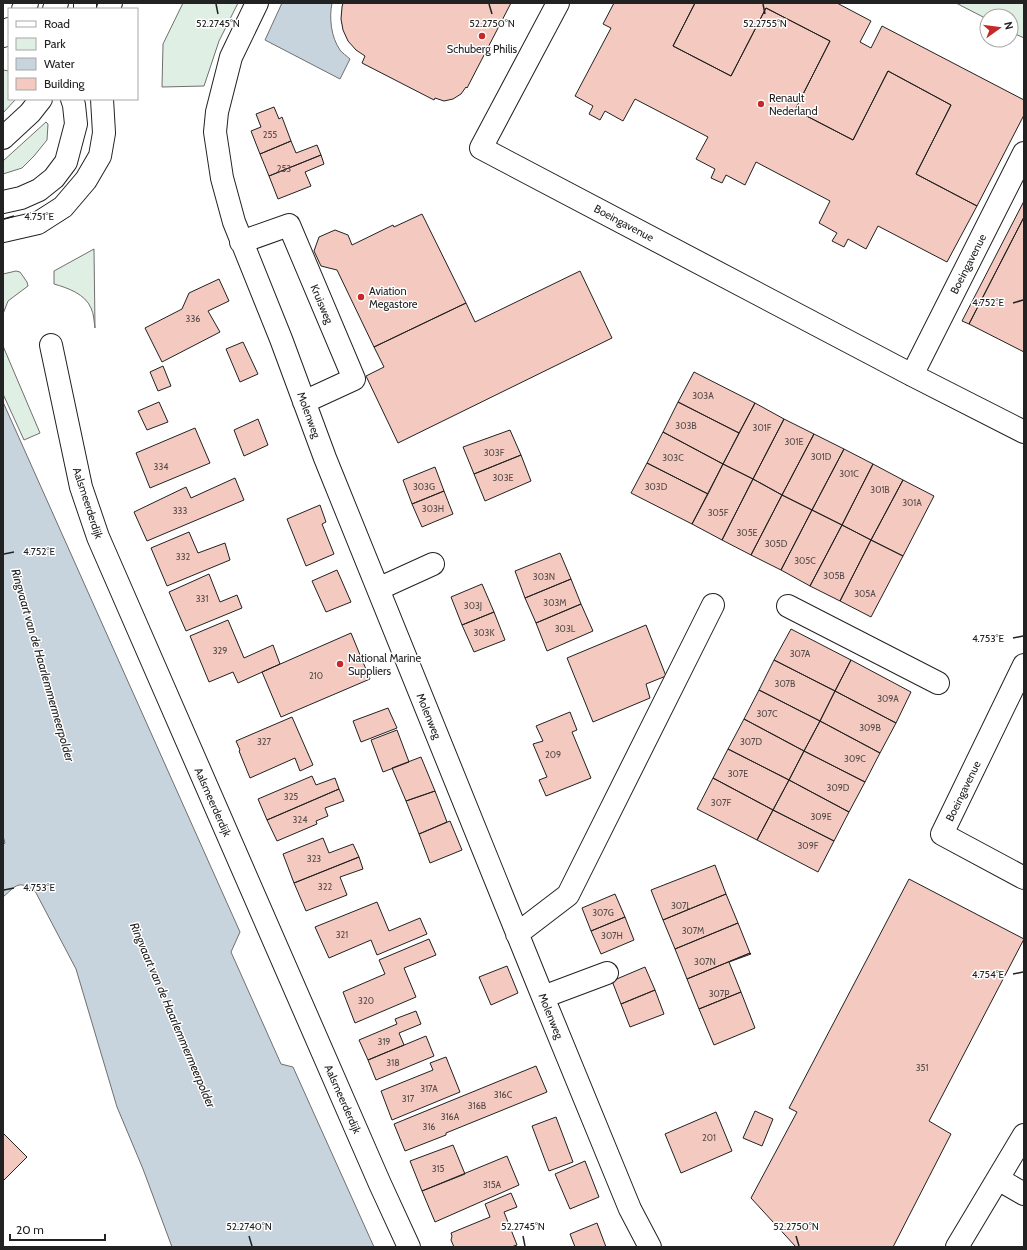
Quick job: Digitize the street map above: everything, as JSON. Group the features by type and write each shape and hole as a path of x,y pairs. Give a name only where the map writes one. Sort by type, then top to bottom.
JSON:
{"street":[{"name":"Molenweg","path":"257,3 231,57 217,112 215,132 222,178 234,222 281,340 325,458 517,934 630,1209 650,1247"},
{"name":"Boeingavenue","path":"558,3 481,148 912,376 1024,432"},
{"path":"3,138 30,113 40,100"},
{"path":"3,202 21,198 39,190 54,178 66,162 76,124 72,100"},
{"path":"3,231 38,222 63,207 86,180 100,156 104,132 102,100"},
{"name":"Boeingavenue","path":"912,376 1024,153"},
{"name":"Kruisweg","path":"242,242 289,225 354,379 304,402"},
{"name":"Aalsmeerderdijk","path":"51,345 81,487 98,538 367,1155 409,1247"},
{"path":"378,589 433,564"},
{"path":"517,934 568,895 713,605"},
{"path":"788,606 938,683"},
{"name":"Boeingavenue","path":"1024,665 942,834 1024,878"},
{"path":"543,997 607,973"},
{"path":"957,1247 1024,1135"},
{"path":"998,1179 1024,1194"}],"green space":[{"path":"183,3 238,3 219,41 204,86 162,87 163,44"},
{"path":"956,3 1024,3 1024,38 1019,36 1019,8 979,8 979,15"},
{"path":"3,70 8,71 8,100 15,100 3,113"},
{"path":"46,122 48,124 47,140 34,156 22,168 3,174 3,161"},
{"path":"94,249 95,328 92,310 85,299 70,290 54,284 54,271"},
{"path":"16,271 20,272 28,286 8,301 3,314 3,274"},
{"path":"3,346 40,433 24,440 3,394"}],"water":[{"path":"282,3 332,3 331,21 333,33 337,45 350,59 340,79 265,40"},
{"name":"Ringvaart van de Haarlemmermeerpolder","path":"3,402 240,932 231,952 281,1064 293,1067 374,1247 172,1247 143,1169 117,1107 76,969 35,891 25,886 18,885 3,897 3,845 5,843 3,836"}],"building":[{"path":"343,3 511,3 467,88 466,87 461,94 453,99 444,101 435,98 434,100 362,63 365,56 356,50 348,41 343,30 341,19"},
{"path":"614,3 695,3 673,46 731,76 766,8 830,41 795,110 853,140 888,71 951,105 916,174 977,206 947,262 878,226 866,249 848,239 844,247 832,241 837,233 819,223 830,201 756,162 745,185 726,175 722,183 711,178 715,169 696,159 708,137 635,99 623,121 605,111 600,120 589,114 593,106 575,96 611,28 603,24"},
{"path":"695,3 837,3 871,21 860,42 871,48 882,26 1024,100 1024,115 977,206 916,174 951,105 888,71 853,140 795,110 830,41 766,8 731,76 673,46"},
{"path":"274,107 279,119 282,117 291,141 260,154 251,131 261,127 256,114"},
{"path":"291,141 296,153 317,145 321,155 269,176 260,154"},
{"path":"321,155 324,164 305,172 311,186 278,199 269,176"},
{"path":"1024,201 1024,217 969,324 962,321"},
{"path":"422,214 466,303 374,347 337,270 321,266 314,251 319,237 335,230 348,235 352,245 393,225 394,227"},
{"path":"1024,217 1024,352 969,324"},
{"path":"580,271 612,338 398,443 366,376 384,367 374,347 466,303 475,322"},
{"path":"219,279 229,301 208,311 220,332 162,362 145,328 182,309 189,293"},
{"path":"243,342 258,374 240,382 226,349"},
{"path":"163,366 171,386 158,391 150,372"},
{"path":"694,372 755,403 739,433 678,402"},
{"path":"159,402 168,422 147,430 138,411"},
{"path":"678,402 739,433 723,464 663,432"},
{"path":"755,403 784,419 753,479 723,464"},
{"path":"258,419 268,445 244,456 234,430"},
{"path":"784,419 814,434 782,495 753,479"},
{"path":"195,428 210,463 150,488 136,453"},
{"path":"510,430 521,455 474,474 463,447"},
{"path":"663,432 723,464 708,494 647,463"},
{"path":"814,434 844,449 812,510 782,495"},
{"path":"844,449 873,464 842,525 812,510"},
{"path":"521,455 531,481 485,501 474,474"},
{"path":"647,463 708,494 692,524 631,493"},
{"path":"723,464 753,479 722,540 692,524"},
{"path":"873,464 903,480 871,540 842,525"},
{"path":"435,467 444,491 412,504 403,480"},
{"path":"235,478 244,500 147,541 134,512 186,487 191,498"},
{"path":"753,479 782,495 751,555 722,540"},
{"path":"903,480 934,496 903,556 871,540"},
{"path":"444,491 453,514 422,527 412,504"},
{"path":"782,495 812,510 781,570 751,555"},
{"path":"320,505 326,522 322,524 334,554 306,566 287,519"},
{"path":"812,510 842,525 810,586 781,570"},
{"path":"842,525 871,540 840,601 810,586"},
{"path":"189,532 198,553 225,543 230,560 167,586 151,548"},
{"path":"871,540 903,556 871,617 840,601"},
{"path":"560,553 571,579 525,598 515,571"},
{"path":"337,570 351,602 326,612 312,581"},
{"path":"209,574 220,602 237,595 242,608 186,631 169,592"},
{"path":"571,579 581,604 536,623 525,598"},
{"path":"482,584 494,612 462,625 451,597"},
{"path":"581,604 593,631 547,651 536,623"},
{"path":"494,612 505,640 474,652 462,625"},
{"path":"228,620 244,658 273,645 280,664 238,683 233,672 209,682 190,636"},
{"path":"646,625 666,676 646,684 650,698 593,722 567,658"},
{"path":"791,629 851,660 835,691 774,660"},
{"path":"351,633 370,679 281,717 262,672"},
{"path":"774,660 835,691 820,721 759,690"},
{"path":"851,660 911,692 896,723 835,691"},
{"path":"759,690 820,721 804,751 744,719"},
{"path":"835,691 896,723 880,753 820,721"},
{"path":"388,708 397,728 361,742 353,721"},
{"path":"570,712 577,730 572,732 591,778 546,796 539,780 547,777 533,744 543,741 536,726"},
{"path":"292,717 313,765 300,771 295,758 250,778 236,741"},
{"path":"744,719 804,751 789,780 728,749"},
{"path":"820,721 880,753 865,782 804,751"},
{"path":"397,730 409,762 383,772 371,740"},
{"path":"728,749 789,780 773,810 713,778"},
{"path":"804,751 865,782 849,812 789,780"},
{"path":"421,757 435,791 406,801 392,768"},
{"path":"312,776 316,785 335,778 339,789 267,820 258,799"},
{"path":"713,778 773,810 757,840 697,809"},
{"path":"789,780 849,812 834,841 773,810"},
{"path":"339,789 344,801 325,808 328,816 316,821 317,824 277,841 267,820"},
{"path":"435,791 447,822 419,834 406,801"},
{"path":"773,810 834,841 818,872 757,840"},
{"path":"450,821 462,850 430,863 419,834"},
{"path":"323,838 329,853 353,844 359,857 294,883 283,854"},
{"path":"359,857 363,869 340,877 347,895 306,911 294,883"},
{"path":"715,865 726,894 663,920 651,890"},
{"path":"909,879 1024,939 929,1121 951,1134 893,1247 796,1247 751,1198 797,1112 789,1108"},
{"path":"615,894 625,917 591,931 582,908"},
{"path":"726,894 738,923 675,949 663,920"},
{"path":"377,902 389,931 420,918 427,934 377,955 371,940 329,958 315,927"},
{"path":"625,917 634,940 601,954 591,931"},
{"path":"738,923 750,953 687,979 675,949"},
{"path":"429,939 436,955 404,968 416,997 355,1023 343,992 385,974 379,960"},
{"path":"750,953 751,954 729,962 741,992 699,1009 687,979"},
{"path":"507,966 518,993 491,1005 479,977"},
{"path":"645,967 655,990 621,1004 612,981"},
{"path":"655,990 664,1014 630,1027 621,1004"},
{"path":"741,992 755,1028 714,1045 699,1009"},
{"path":"416,1011 421,1024 399,1033 404,1045 368,1060 359,1040 397,1024 395,1019"},
{"path":"426,1036 434,1056 376,1080 368,1060"},
{"path":"446,1057 460,1092 392,1120 381,1091 433,1070 430,1063"},
{"path":"536,1066 547,1092 405,1151 394,1124"},
{"path":"755,1111 773,1119 762,1146 743,1138"},
{"path":"716,1112 732,1151 681,1173 665,1134"},
{"path":"556,1117 573,1162 549,1171 532,1126"},
{"path":"3,1133 27,1157 3,1181"},
{"path":"453,1145 465,1174 422,1191 410,1161"},
{"path":"507,1156 519,1185 435,1222 422,1191"},
{"path":"585,1161 599,1197 570,1209 555,1174"},
{"path":"511,1193 517,1207 504,1212 517,1245 511,1247 454,1247 451,1240 451,1233 490,1217 485,1204"},
{"path":"597,1223 606,1247 575,1247 570,1234"}],"place":[{"name":"Schuberg Philis","path":"482,36"},
{"name":"Renault Nederland","path":"761,104"},
{"name":"Aviation Megastore","path":"361,297"},
{"name":"National Marine Suppliers","path":"340,664"}]}
